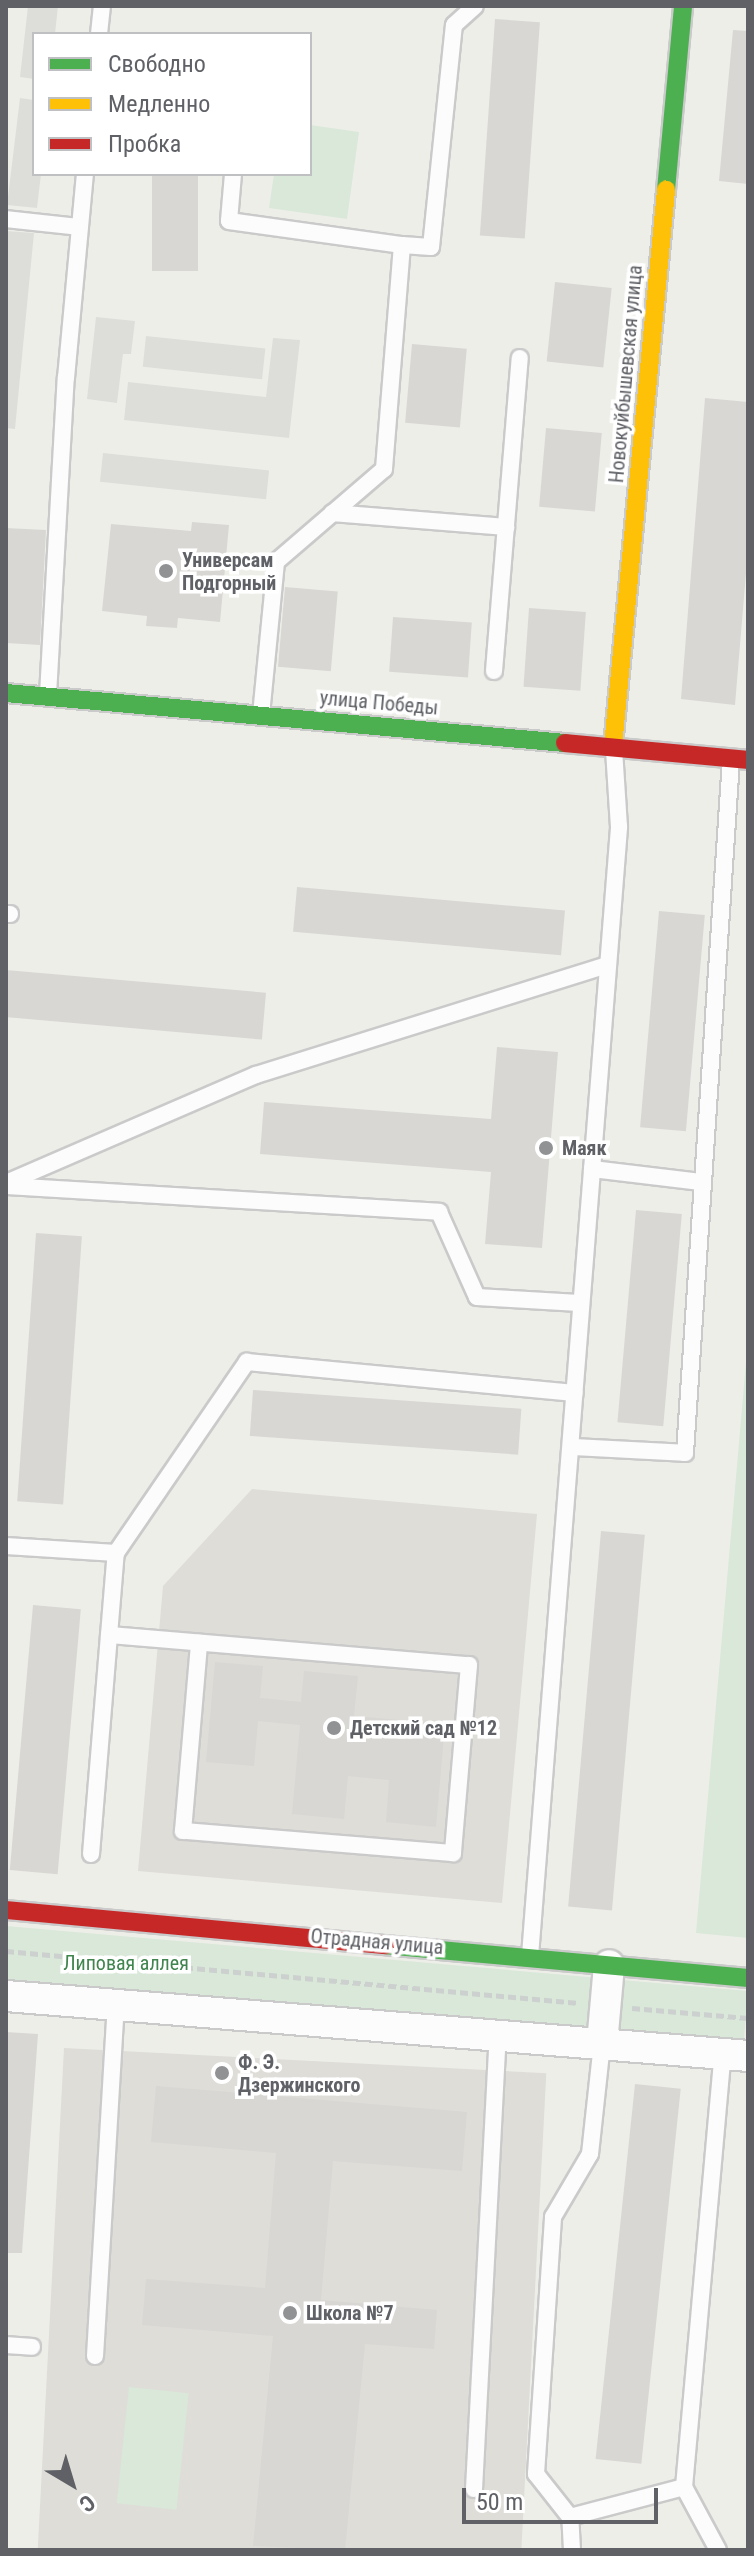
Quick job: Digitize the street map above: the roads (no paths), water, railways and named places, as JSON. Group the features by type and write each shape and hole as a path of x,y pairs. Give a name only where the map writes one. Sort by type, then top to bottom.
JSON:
{"street":[{"name":"Новокуйбышевская улица","path":"613,746 683,6"},
{"name":"улица Победы","path":"6,693 740,759"},
{"name":"Отрадная улица","path":"6,1910 748,1978"},
{"path":"602,2044 609,1965"},
{"path":"6,1996 736,2055"}],"lane":[{"path":"99,32 102,6"},
{"path":"233,176 229,221 431,247 454,25 475,6"},
{"path":"48,697 66,378 85,176"},
{"path":"6,219 80,227"},
{"path":"261,715 276,562 384,469 402,245"},
{"path":"494,671 520,358"},
{"path":"332,513 506,527"},
{"path":"530,1956 572,1447 579,1303 619,827 613,746"},
{"path":"572,1447 685,1453 701,1182 740,759"},
{"path":"6,1184 256,1075 607,965"},
{"path":"592,1169 701,1182"},
{"path":"6,1184 439,1212 477,1297 579,1303"},
{"path":"91,1854 116,1553 247,1362 575,1393"},
{"path":"6,1546 116,1553"},
{"path":"109,1635 469,1665 453,1853 183,1831 199,1643"},
{"path":"95,2356 116,2003"},
{"path":"474,2489 498,2035"},
{"path":"572,2550 570,2517 536,2474 553,2217 590,2154 602,2044"},
{"path":"718,2550 684,2487 736,2055"},
{"path":"6,2345 32,2347"},
{"path":"570,2517 684,2487"}],"place":[{"name":"Универсам Подгорный","path":"166,571"},
{"name":"Маяк","path":"546,1148"},
{"name":"Детский сад №12","path":"334,1728"},
{"name":"Ф. Э. Дзержинского","path":"222,2073"},
{"name":"Школа №7","path":"290,2313"}],"park label":[{"name":"Липовая аллея","path":"126,1963"}]}
